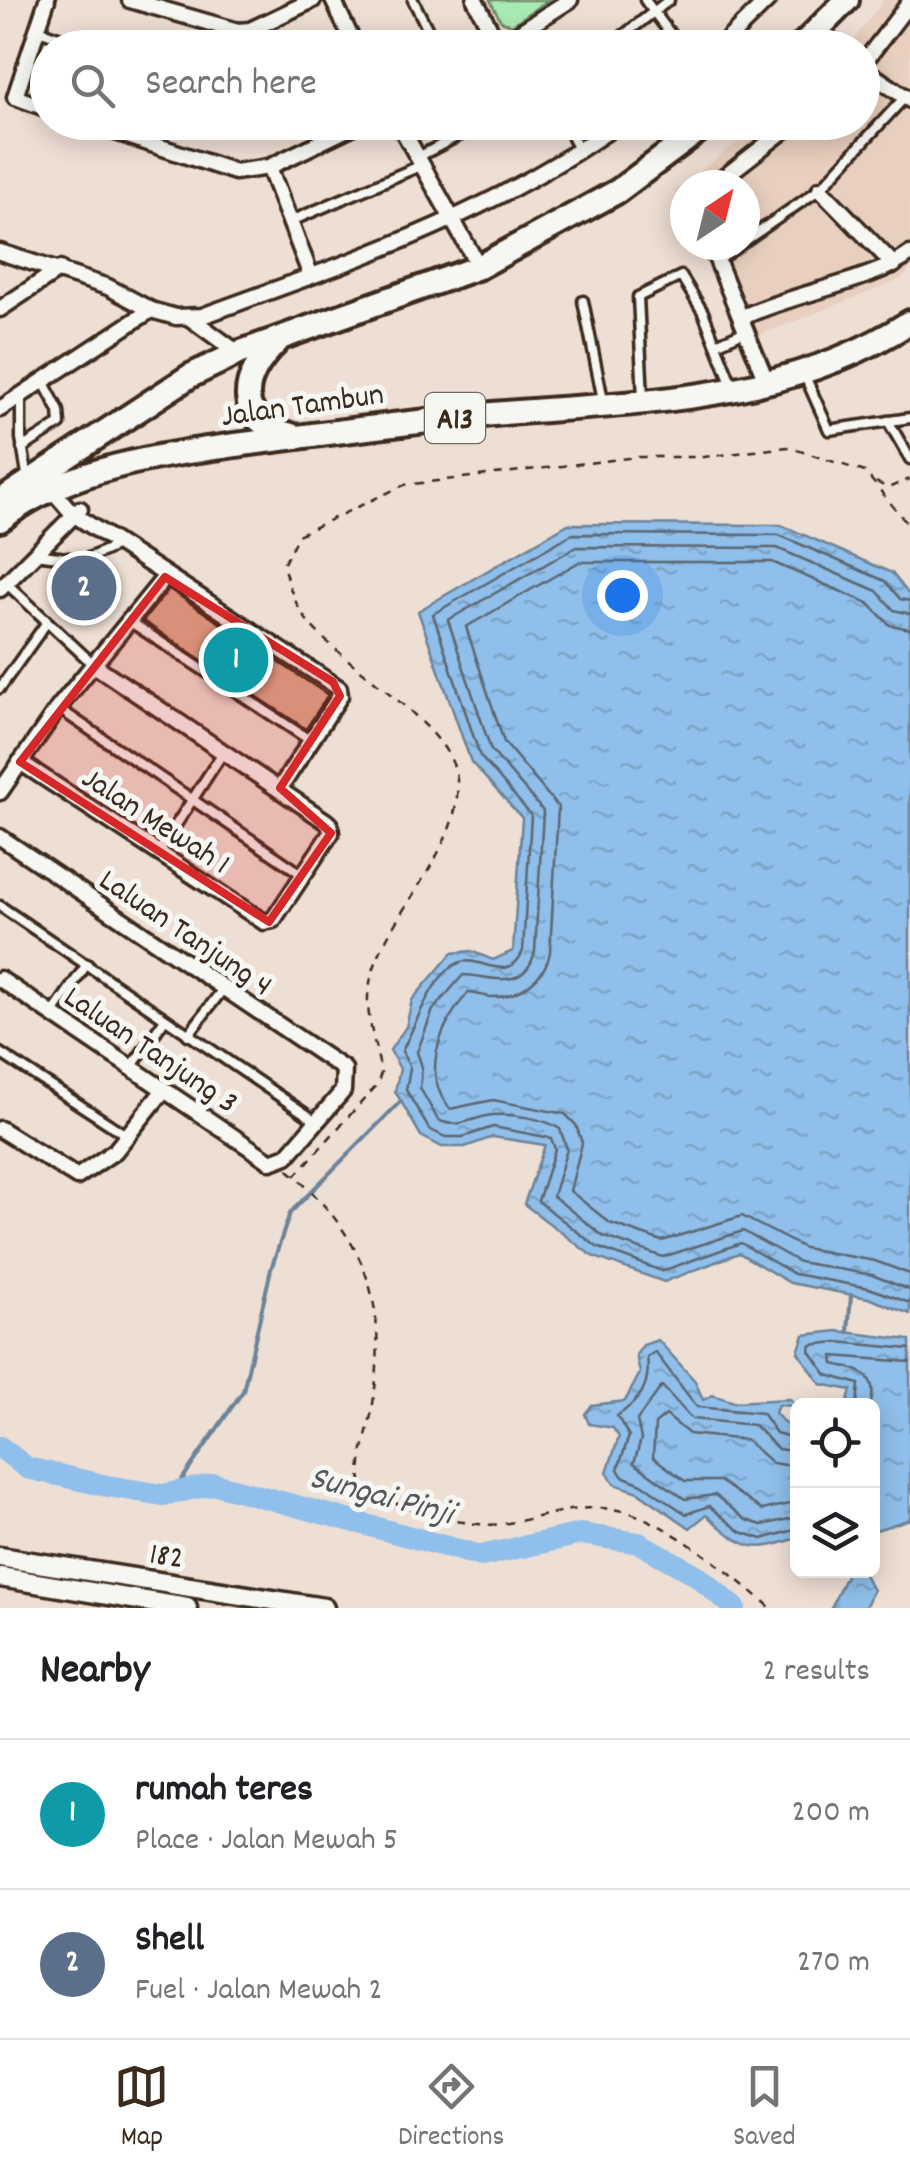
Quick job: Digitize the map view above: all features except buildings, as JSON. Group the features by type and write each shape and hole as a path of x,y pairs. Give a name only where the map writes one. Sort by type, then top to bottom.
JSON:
{"main road":[{"path":"819,30 847,0"},
{"path":"0,501 190,376 238,353 479,267 618,191 686,140"},
{"name":"Jalan Tambun","path":"0,520 103,470 168,454 404,422 644,402 767,383 859,354 910,322"},
{"path":"284,336 259,362 251,377 248,403 264,426 300,437"}],"street":[{"path":"36,29 47,0"},
{"path":"130,0 235,30"},
{"path":"250,30 312,0"},
{"path":"333,0 345,30"},
{"path":"476,0 491,30"},
{"path":"523,30 570,0"},
{"path":"737,30 768,0"},
{"path":"880,42 910,2"},
{"path":"30,48 14,97 30,103"},
{"path":"880,79 907,99"},
{"path":"137,140 221,170 269,167 325,140"},
{"path":"408,140 479,267"},
{"path":"190,318 393,248 596,140"},
{"path":"734,170 773,140"},
{"path":"269,167 310,276"},
{"path":"820,189 894,265"},
{"path":"0,252 108,286 152,310 190,318 238,353"},
{"path":"745,324 788,297 894,265 910,254"},
{"path":"718,260 767,383"},
{"path":"0,309 60,269"},
{"path":"0,409 152,310"},
{"path":"63,487 78,514 164,577 333,682 340,696 280,788"},
{"path":"3,585 78,514"},
{"path":"0,792 58,708 164,577"},
{"path":"94,665 327,822 331,833 304,876"},
{"name":"Jalan Mewah 1","path":"20,762 264,922 273,920 304,876"},
{"name":"Laluan Tanjung 4","path":"0,838 344,1070 342,1091 316,1120"},
{"name":"Laluan Tanjung 3","path":"0,980 276,1163"},
{"path":"0,1128 74,1177 110,1156 163,1091"},
{"path":"276,1163 316,1120"},
{"name":"182","path":"0,1558 324,1608"},
{"name":"182","path":"0,1577 186,1608"}],"lane":[{"path":"413,0 428,30"},
{"path":"645,0 668,30"},
{"path":"632,30 668,0"},
{"path":"880,127 907,99"},
{"path":"291,222 420,161 453,140"},
{"path":"574,140 580,152"},
{"path":"760,231 820,189 867,140"},
{"path":"644,402 640,294 685,277 734,390"},
{"path":"583,301 604,404"},
{"path":"716,344 745,324"},
{"path":"804,374 830,430 910,418"},
{"path":"22,448 60,424 59,411 43,381"},
{"path":"21,395 22,448 28,482"},
{"path":"888,421 910,460"},
{"path":"32,554 84,560 120,544"},
{"path":"3,585 94,665"},
{"path":"129,621 311,742"},
{"path":"0,688 47,622"},
{"path":"58,708 304,876"},
{"path":"159,851 224,751"},
{"path":"0,906 316,1120"},
{"path":"53,1013 87,964"},
{"path":"188,1035 224,989"},
{"path":"130,1069 165,1019"},
{"path":"0,1053 127,1136"}],"path":[{"path":"295,1176 377,1085 381,1073 368,996 373,972 384,942 429,870 452,815 458,778 440,742 332,648 304,616 291,594 283,565 298,535 404,485 637,456 704,457 798,447 855,466 888,488 910,479"},
{"path":"875,481 910,527"},
{"path":"276,1163 301,1181 350,1235 375,1294 376,1372 362,1486 456,1521 478,1525 503,1524 574,1507 628,1512 698,1551 771,1608"}],"highlighted area":[{"path":"165,577 333,682 340,696 280,788 331,833 269,922 20,762"}],"shaded area":[{"path":"884,0 910,0 910,270 902,279 742,342 705,260 760,260 760,170 702,170 740,140 880,140 880,30 861,30"}],"green space":[{"path":"490,0 548,0 512,25 501,21"}],"water":[{"path":"568,524 781,525 892,573 910,596 910,1314 868,1298 790,1283 739,1253 664,1282 592,1256 524,1204 545,1145 493,1137 465,1147 442,1147 421,1136 395,1091 400,1069 390,1050 406,1027 412,1000 452,953 471,951 493,960 513,951 522,818 471,762 418,611"},
{"path":"837,1331 910,1340 910,1519 880,1529 880,1398 849,1398 851,1390 821,1384 798,1352 804,1335"},
{"path":"658,1340 695,1381 703,1400 713,1395 734,1402 790,1399 790,1406 778,1405 775,1413 790,1429 790,1540 767,1546 747,1545 706,1515 690,1528 638,1492 614,1484 607,1472 619,1437 613,1428 589,1424 585,1414 592,1405 625,1401 640,1373 636,1355 643,1345"},
{"path":"845,1578 866,1578 873,1590 865,1608 831,1608"}],"waterway":[{"path":"172,1494 243,1391 271,1269 290,1213 401,1101"},
{"path":"848,1332 851,1295"},
{"name":"Sungai Pinji","path":"0,1447 27,1468 163,1495 215,1484 481,1556 581,1534 639,1543 696,1575 735,1608"}],"place":[{"name":"Shell","path":"84,588"},
{"name":"rumah teres","path":"236,660"}]}
